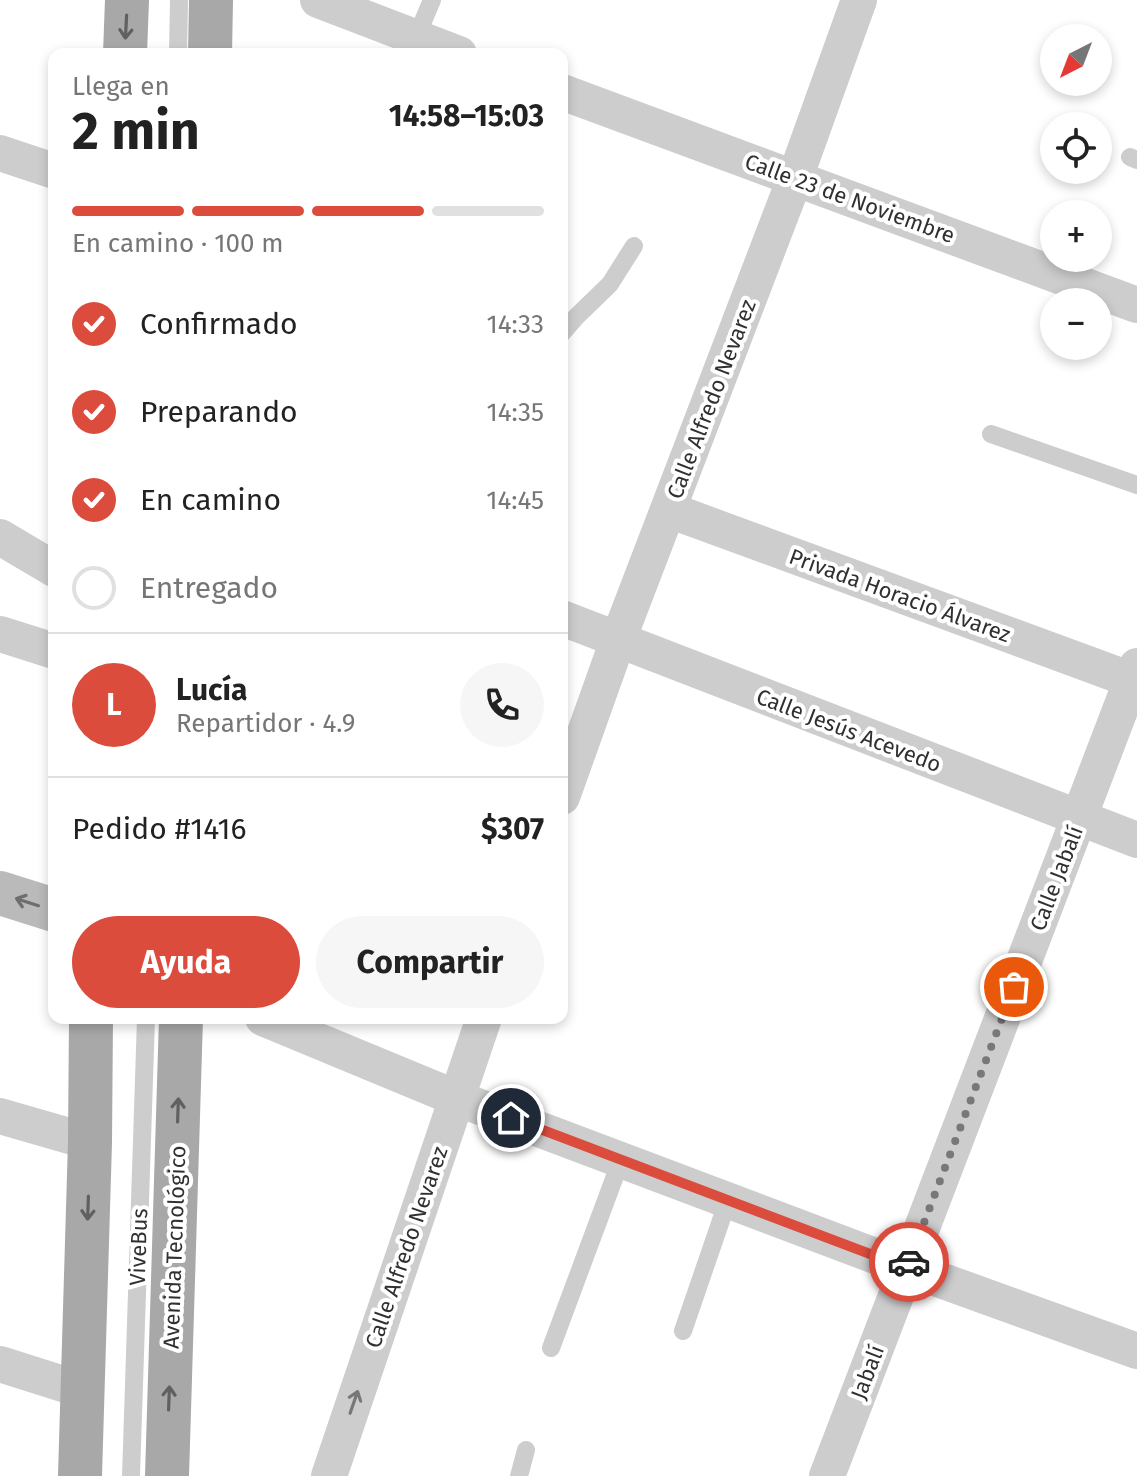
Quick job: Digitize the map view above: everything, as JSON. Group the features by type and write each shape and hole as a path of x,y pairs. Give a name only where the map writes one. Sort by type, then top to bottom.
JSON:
{"main road":[{"path":"125,48 127,0"},
{"path":"210,48 211,0"},
{"path":"80,1476 91,1024"},
{"name":"Avenida Tecnológico","path":"167,1476 181,1024"}],"street":[{"path":"318,0 443,48"},
{"name":"Calle Alfredo Nevarez","path":"568,780 859,0"},
{"name":"Calle 23 de Noviembre","path":"568,94 1137,305"},
{"path":"0,153 48,169"},
{"name":"Privada Horacio Álvarez","path":"669,510 1134,673"},
{"path":"0,537 48,565"},
{"name":"Calle Jesús Acevedo","path":"568,620 1137,840"},
{"path":"0,634 48,649"},
{"name":"Calle Jabalí","path":"907,1268 1134,673"},
{"path":"0,893 48,908"},
{"path":"277,1024 456,1098 1137,1351"},
{"name":"Calle Alfredo Nevarez","path":"329,1476 482,1024"},
{"path":"0,1116 90,1142"},
{"name":"Jabalí","path":"827,1476 907,1268"},
{"path":"0,1364 82,1390"}],"lane":[{"path":"178,48 179,0"},
{"path":"416,38 432,0"},
{"path":"568,326 610,284 634,246"},
{"path":"991,434 1137,485"},
{"name":"ViveBus","path":"131,1476 146,1024"},
{"path":"551,1348 621,1160"},
{"path":"683,1331 728,1200"},
{"path":"519,1476 526,1450"}],"way so far":[{"path":"909,1262 1014,987"}],"route":[{"path":"511,1118 907,1268 909,1262"}]}
